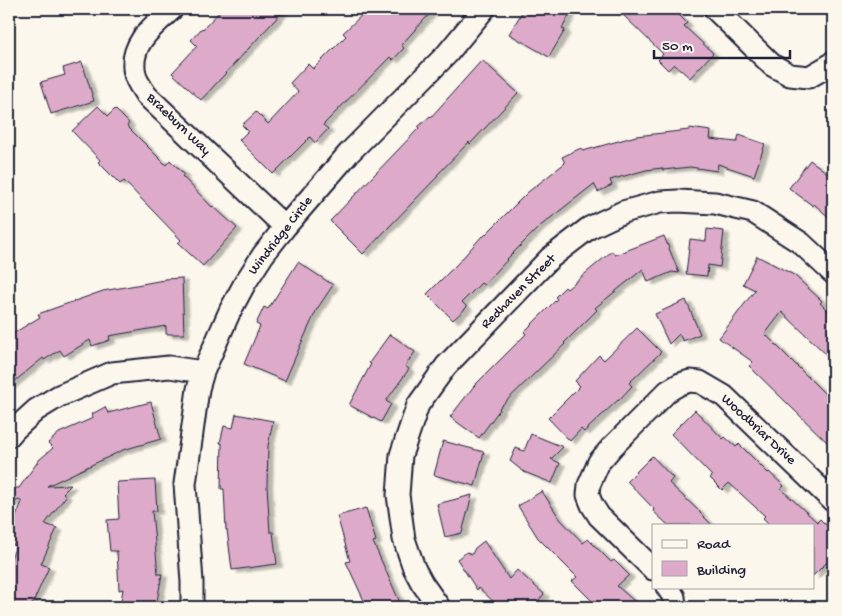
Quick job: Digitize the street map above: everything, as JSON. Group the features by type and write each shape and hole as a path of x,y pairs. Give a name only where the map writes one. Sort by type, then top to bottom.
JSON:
{"street":[{"name":"Braeburn Way","path":"172,9 151,28 139,43 133,60 135,76 146,95 285,227"},
{"name":"Windridge Circle","path":"192,607 186,484 198,389 203,372 230,311 263,255 285,227 349,153 447,54 484,9"},
{"path":"715,9 772,65 790,75 809,77 833,62"},
{"name":"Redhaven Street","path":"439,607 414,568 404,538 398,495 401,455 418,405 446,366 550,258 589,228 622,212 660,202 678,200 715,203 753,212 801,243 833,273"},
{"path":"9,436 36,410 59,396 112,373 169,367 203,372"},
{"name":"Woodbriar Drive","path":"652,568 599,516 592,506 588,495 589,485 599,462 612,447 668,391 680,384 690,381 700,382 724,396 833,501"},
{"path":"668,588 674,597 675,607"}],"building":[{"path":"222,9 285,9 201,100 172,73 197,46 191,40"},
{"path":"380,9 434,9 401,45 404,48 393,60 390,57 323,125 328,129 315,143 310,137 273,174 239,140 248,131 242,125 256,112 268,124 298,92 290,83 308,64 313,69 346,36 343,33 367,10 373,16"},
{"path":"524,9 572,9 562,29 565,30 549,57 509,34"},
{"path":"617,9 673,9 687,23 684,26 713,53 690,78 674,64 668,70 658,60 663,54"},
{"path":"482,60 518,93 363,254 330,221 418,127 431,117"},
{"path":"82,62 94,101 51,114 41,82 65,75 63,68"},
{"path":"98,106 108,116 115,109 129,123 127,126 166,165 170,160 184,174 182,176 212,207 237,228 203,266 178,243 181,240 124,181 120,184 98,162 100,160 72,131"},
{"path":"690,128 711,131 710,139 737,142 739,135 765,144 754,176 718,164 717,171 690,167 646,170 610,180 612,185 598,192 594,184 539,227 484,285 481,283 462,302 467,307 453,320 427,294 482,236 528,192 565,163 562,157 581,148 583,151 636,136 689,130"},
{"path":"810,160 833,177 833,221 814,204 813,206 789,188"},
{"path":"707,229 724,231 720,267 708,265 707,276 686,274 690,239 706,241"},
{"path":"664,236 679,273 672,272 648,282 643,269 595,308 597,310 565,344 499,408 479,438 450,417 474,386 526,334 524,332 557,299 555,297 565,287 567,289 612,251 615,255"},
{"path":"757,256 794,275 822,301 820,303 833,316 833,361 782,312 765,334 833,402 833,448 749,366 753,362 719,338 755,290 743,284"},
{"path":"298,262 333,285 317,309 285,381 244,364 260,326 256,324 264,307 268,309"},
{"path":"182,278 184,334 166,334 166,326 109,336 110,340 92,346 90,340 64,356 60,350 44,360 43,358 9,386 9,336 40,317 38,314 103,291 164,279"},
{"path":"686,300 700,334 683,341 679,334 669,344 655,314"},
{"path":"637,328 661,352 629,383 632,386 618,401 584,432 581,429 570,441 548,418 580,386 575,381 599,355 604,360"},
{"path":"390,334 415,352 405,366 409,369 386,401 391,404 381,422 349,405 371,364 369,363"},
{"path":"151,402 161,439 123,450 47,486 71,485 63,493 66,496 45,524 57,528 41,564 49,567 31,607 9,607 9,563 16,546 9,543 9,533 22,502 19,500 9,504 13,496 9,492 9,488 19,488 39,460 53,448 48,443 59,433 93,418 92,414 105,407 108,413"},
{"path":"695,410 723,439 725,437 736,447 739,444 784,486 781,489 817,522 820,519 833,532 833,556 814,575 814,524 769,524 763,518 765,516 729,483 722,490 710,478 712,476 671,434"},
{"path":"236,414 273,421 268,446 267,486 270,532 273,532 277,564 232,570 226,530 224,489 221,489 222,443 220,443 224,426 233,428"},
{"path":"531,434 563,447 551,459 560,463 552,483 524,472 510,461 516,448 524,451"},
{"path":"443,441 484,452 475,486 434,475"},
{"path":"652,456 673,478 669,483 711,524 667,524 627,481"},
{"path":"155,480 157,511 152,511 158,574 162,574 156,607 120,607 123,589 119,590 117,551 110,551 107,520 119,519 117,482"},
{"path":"542,491 560,519 583,543 588,539 611,562 614,560 629,575 617,586 641,607 598,607 572,581 577,577 538,538 518,506"},
{"path":"472,495 462,533 445,537 437,504"},
{"path":"366,508 376,541 373,542 402,607 367,607 346,562 350,561 337,516"},
{"path":"484,541 509,579 517,570 544,594 539,600 547,607 499,607 479,588 477,590 457,559 467,552 472,554 475,548"}]}
